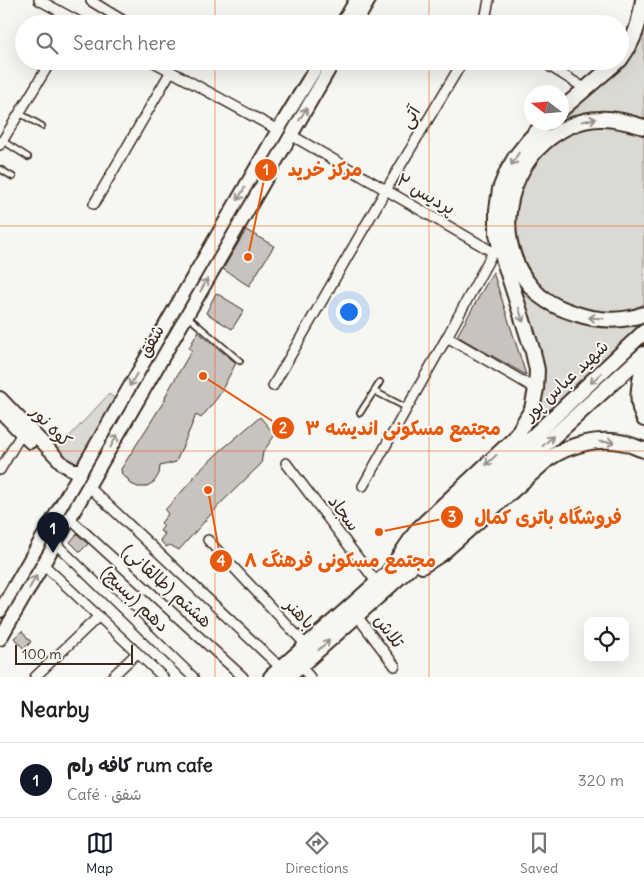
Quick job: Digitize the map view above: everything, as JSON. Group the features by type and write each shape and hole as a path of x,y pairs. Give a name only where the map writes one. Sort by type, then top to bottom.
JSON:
{"main road":[{"path":"347,15 356,0"},
{"path":"360,15 369,0"},
{"path":"629,48 637,29 643,0"},
{"name":"شفق","path":"3,605 72,475 315,70"},
{"name":"شفق","path":"0,639 329,70"},
{"path":"569,104 608,70"},
{"path":"644,127 619,120 599,118 575,123 555,132 538,147 526,162 511,200 507,221 515,260 526,281 541,296 559,308 586,318 615,320 638,317 644,314"},
{"path":"392,577 418,529 514,438 532,409 537,370 502,255 497,234 497,210 500,189 507,172 516,156 538,130"},
{"name":"شهید عباس پور","path":"280,674 300,666 356,616 392,577 644,332"},
{"name":"شهید عباس پور","path":"280,674 306,645 377,583 392,577 644,354"},
{"path":"644,367 638,390 640,412 644,418"},
{"name":"کوه نور","path":"0,398 72,475"},
{"name":"کوه نور","path":"0,411 22,433 72,475"},
{"path":"392,577 441,554 558,452 578,444 608,441 625,443 644,450"},
{"path":"3,605 18,607"}],"street":[{"path":"39,0 64,15"},
{"path":"93,0 115,15"},
{"path":"486,15 489,0"},
{"path":"2,137 45,70"},
{"path":"168,70 278,130"},
{"name":"آتی","path":"273,386 458,70"},
{"path":"555,70 586,89"},
{"path":"94,204 171,72"},
{"name":"پردیس ۲","path":"291,135 493,252 447,337"},
{"path":"362,486 447,337 536,389"},
{"path":"0,470 22,433"},
{"name":"سجاد","path":"286,464 377,583"},
{"path":"88,486 280,674"},
{"name":"هشتم (طالقانی)","path":"69,518 242,677"},
{"name":"باهنر","path":"208,540 306,645"},
{"name":"دهم (بسیج)","path":"55,544 192,677"},
{"path":"43,564 163,677"},
{"path":"35,677 99,616"},
{"name":"تلاش","path":"356,616 394,666"},
{"path":"112,677 137,652"},
{"path":"300,666 310,677"}],"lane":[{"path":"19,113 42,126"},
{"path":"2,137 28,157"},
{"path":"0,169 12,177"},
{"path":"186,316 240,361"},
{"path":"360,413 380,382"},
{"path":"374,391 407,408"}],"shaded area":[{"path":"644,24 644,121 613,114 593,115 569,120 569,112 617,70 629,70 629,53"},
{"path":"609,126 639,131 644,134 644,304 629,310 596,313 565,304 539,285 525,262 517,237 514,219 520,192 528,172 542,152 561,139 585,129"},
{"path":"509,258 556,314 580,323 602,326 640,325 546,413 537,408"},
{"path":"109,394 118,401 78,468 56,451"}],"building":[{"path":"246,230 274,246 249,286 223,269"},
{"path":"493,272 526,375 457,336"},
{"path":"216,293 244,310 232,329 206,313"},
{"path":"198,332 236,363 218,397 201,418 196,415 176,462 160,466 159,474 154,482 145,487 138,487 129,483 128,479 122,475 121,469 166,398 168,391 192,350 189,348"},
{"path":"260,417 275,435 263,452 261,464 221,503 179,550 170,545 166,547 160,540 165,534 160,531 164,526 161,523 168,514 165,510 194,476"},
{"path":"77,534 88,544 80,552 70,542"},
{"path":"22,631 31,642 24,649 14,638"}],"place":[{"name":"مرکز خرید","path":"248,257"},
{"name":"مجتمع مسکونی اندیشه ۳","path":"203,376"},
{"name":"مجتمع مسکونی فرهنگ ۸","path":"208,490"},
{"name":"فروشگاه باتری کمال","path":"379,532"},
{"name":"کافه رام rum cafe","path":"53,553"}]}
